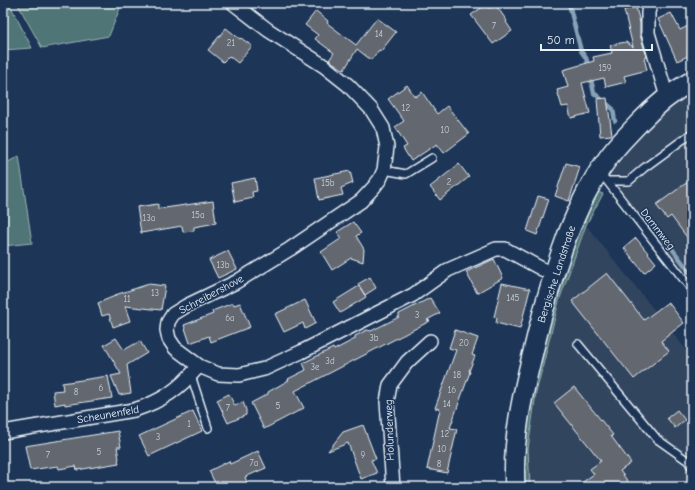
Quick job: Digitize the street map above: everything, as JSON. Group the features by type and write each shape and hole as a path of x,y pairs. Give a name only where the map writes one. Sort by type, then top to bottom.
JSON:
{"main road":[{"name":"Bergische Landstraße","path":"515,487 516,440 524,390 537,333 553,275 577,212 588,189 603,176 614,149 667,97 692,81"}],"street":[{"name":"Schreibershove","path":"233,3 268,30 324,66 348,85 371,109 383,128 387,147 384,170 380,180 361,201 290,249 236,282 186,306 173,314 168,322 167,330 169,338 175,348 195,371 239,375 264,369 301,352 413,295 448,270 496,249 505,249 553,275"},
{"path":"651,3 648,12 648,33 667,97"},
{"name":"Holunderweg","path":"393,487 387,402 390,385 407,362 430,341"},
{"name":"Scheunenfeld","path":"3,432 145,407 159,401 182,385 195,371"}],"lane":[{"path":"603,176 629,181 644,168 692,133"},
{"path":"384,170 406,174 432,158"},
{"name":"Dammweg","path":"603,176 692,290"},
{"path":"578,344 657,439 688,461 692,467"},
{"path":"195,371 208,428"}],"shaded area":[{"path":"692,89 692,284 608,175 635,138 658,114"},
{"path":"586,225 692,357 692,487 530,487 528,449 536,392 559,301"}],"green space":[{"path":"3,3 9,3 32,48 3,50"},
{"path":"17,3 122,3 109,36 42,48"},
{"path":"19,156 32,243 3,246 3,165"},
{"path":"598,192 603,194 586,225 559,301 536,393 528,449 530,487 523,487 522,455 531,392 565,261 594,196"}],"building":[{"path":"495,4 512,31 493,44 471,15 484,6 490,8"},
{"path":"636,7 640,23 640,35 647,57 644,58 647,70 624,76 626,82 606,87 604,78 582,83 590,113 571,118 568,106 562,107 557,90 568,87 563,70 594,61 593,57 612,53 610,45 626,42 633,47 624,10"},
{"path":"316,11 328,21 327,23 356,45 377,18 396,32 381,51 379,50 371,60 357,49 344,70 329,60 334,53 315,39 318,35 305,25"},
{"path":"671,13 680,30 692,24 692,54 677,61 658,19"},
{"path":"226,28 252,46 238,63 229,56 223,62 208,50"},
{"path":"407,85 415,97 422,92 437,114 447,106 469,134 444,153 437,144 411,161 403,148 407,146 395,127 404,121 388,99"},
{"path":"607,98 612,135 600,136 597,99"},
{"path":"566,163 580,167 569,201 555,196"},
{"path":"459,164 469,177 440,200 430,187"},
{"path":"350,171 353,183 341,188 343,195 319,200 315,178"},
{"path":"255,178 257,191 252,192 253,198 235,202 231,183"},
{"path":"692,179 692,244 671,216 667,219 656,205"},
{"path":"538,196 549,199 537,235 527,231"},
{"path":"213,201 216,223 194,227 194,231 183,232 182,226 141,233 137,207 158,204 158,209"},
{"path":"353,222 361,233 356,236 364,249 363,262 351,258 332,270 321,252 342,238 337,232"},
{"path":"636,238 656,263 644,273 624,248"},
{"path":"228,251 237,269 218,278 209,260"},
{"path":"494,259 503,278 477,293 466,272"},
{"path":"607,273 644,320 668,302 684,323 661,341 669,351 634,379 572,301"},
{"path":"370,277 376,288 365,295 358,284"},
{"path":"502,283 530,289 520,329 496,323 497,318 494,317"},
{"path":"149,284 165,286 161,310 125,306 130,321 113,327 109,314 102,316 98,303 115,295"},
{"path":"359,286 366,297 340,313 333,302"},
{"path":"430,298 440,313 427,320 430,321 295,391 304,408 264,429 251,403 268,394 268,392 289,380 288,379 306,370 303,363 333,348 334,350 355,339 355,336 367,330 371,331 399,317 399,314"},
{"path":"305,300 316,323 305,329 303,323 284,332 275,314"},
{"path":"233,303 234,305 240,303 250,327 211,342 209,336 190,343 184,325 213,314 212,311"},
{"path":"455,330 478,338 472,355 475,356 450,428 457,429 447,473 427,469 440,409 435,408 456,350 449,348"},
{"path":"116,338 124,350 140,341 147,353 127,365 131,393 119,395 111,376 121,374 104,345"},
{"path":"108,376 112,398 65,405 65,403 55,405 53,391 63,390 62,383"},
{"path":"574,387 613,435 611,436 631,463 620,471 632,487 576,487 594,474 590,469 601,461 554,403"},
{"path":"229,394 235,406 243,402 246,415 228,423 217,400"},
{"path":"677,410 685,420 675,428 667,418"},
{"path":"193,411 202,431 149,456 139,436"},
{"path":"363,425 376,459 371,460 377,473 361,479 348,443 328,451 343,432"},
{"path":"118,431 121,447 117,447 119,463 77,470 76,466 59,469 58,466 30,470 25,446"},
{"path":"258,451 266,468 245,477 249,487 217,487 209,471 229,461 230,464"}],"waterway":[{"path":"569,3 581,51 586,58 589,68"},
{"path":"590,75 594,93 613,109 615,121"},
{"path":"670,246 692,275"}]}
